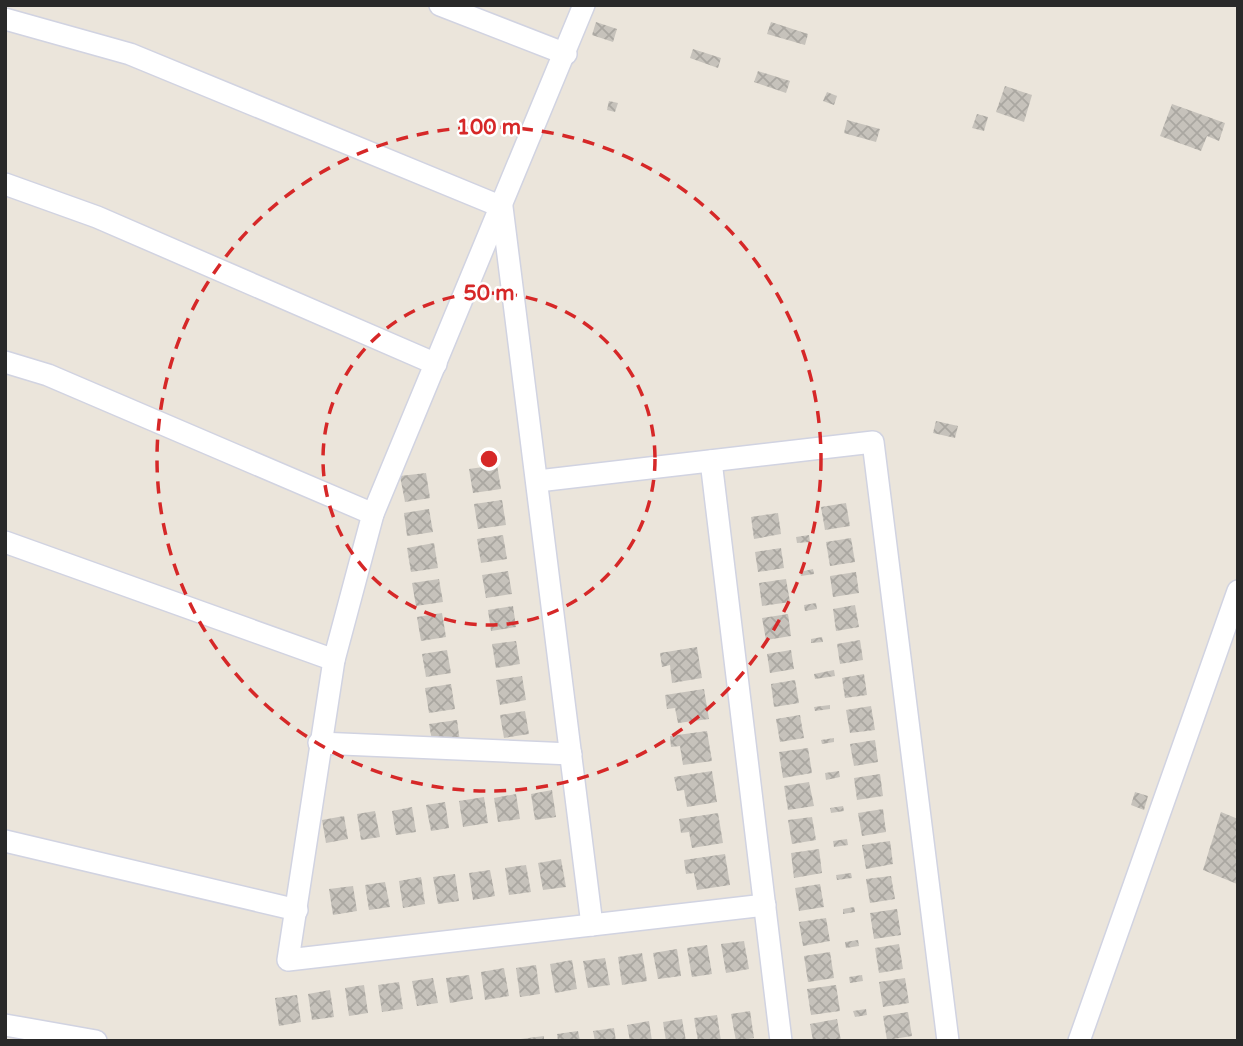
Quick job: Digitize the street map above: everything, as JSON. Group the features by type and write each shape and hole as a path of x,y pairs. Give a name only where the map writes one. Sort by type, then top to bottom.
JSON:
{"street":[{"path":"440,5 566,54"},
{"path":"584,5 566,54 373,514 334,660 319,743 288,960 765,905"},
{"path":"5,19 130,54 502,207"},
{"path":"5,184 97,216 436,364"},
{"path":"502,207 592,925"},
{"path":"5,362 48,375 373,514"},
{"path":"538,481 873,442 948,1041"},
{"path":"711,461 781,1041"},
{"path":"5,542 334,660"},
{"path":"1079,1041 1236,602"},
{"path":"319,743 571,754"},
{"path":"5,841 297,910"},
{"path":"5,1025 96,1041"}],"building":[{"path":"596,22 617,29 613,42 592,35"},
{"path":"771,22 808,34 805,45 767,34"},
{"path":"693,49 721,58 718,68 690,58"},
{"path":"758,71 790,81 786,93 754,82"},
{"path":"1005,86 1032,95 1024,122 996,112"},
{"path":"827,92 837,96 834,105 823,101"},
{"path":"609,101 618,103 615,112 607,110"},
{"path":"1172,104 1225,123 1219,141 1207,136 1201,151 1160,136"},
{"path":"977,114 988,117 984,131 972,128"},
{"path":"847,120 880,129 876,142 844,133"},
{"path":"936,421 958,426 955,438 933,433"},
{"path":"497,465 501,489 473,493 469,469"},
{"path":"426,473 430,498 405,502 400,476"},
{"path":"502,500 506,525 478,529 474,504"},
{"path":"846,503 850,526 825,530 821,507"},
{"path":"429,509 433,532 407,536 404,513"},
{"path":"778,513 781,534 754,539 751,517"},
{"path":"503,535 507,559 481,563 477,539"},
{"path":"809,535 810,542 797,543 796,537"},
{"path":"851,538 855,562 830,566 826,542"},
{"path":"434,543 438,568 411,572 407,548"},
{"path":"781,548 784,568 758,572 755,552"},
{"path":"813,569 814,574 801,576 800,572"},
{"path":"508,571 512,594 486,598 482,575"},
{"path":"856,572 859,593 833,597 830,576"},
{"path":"439,579 443,602 416,606 412,583"},
{"path":"786,579 790,602 762,606 759,583"},
{"path":"816,603 817,609 805,611 804,605"},
{"path":"855,605 859,627 836,631 833,609"},
{"path":"513,606 516,627 491,631 488,610"},
{"path":"442,613 446,637 421,641 417,617"},
{"path":"788,614 791,636 766,640 762,618"},
{"path":"822,637 823,642 811,643 811,639"},
{"path":"860,640 863,660 840,664 837,644"},
{"path":"516,641 520,664 496,668 492,644"},
{"path":"697,647 702,678 672,683 670,665 662,667 660,653"},
{"path":"447,650 451,673 426,677 422,654"},
{"path":"791,650 794,669 770,673 767,654"},
{"path":"834,670 835,676 815,679 814,674"},
{"path":"864,674 867,695 845,698 842,678"},
{"path":"522,676 526,700 500,705 496,680"},
{"path":"795,680 799,703 774,707 771,684"},
{"path":"451,684 455,709 429,713 425,688"},
{"path":"704,689 709,719 678,723 675,708 667,709 665,695"},
{"path":"830,705 830,709 815,711 814,707"},
{"path":"871,706 875,730 850,733 846,710"},
{"path":"525,711 529,734 504,738 500,715"},
{"path":"800,715 804,738 780,742 776,719"},
{"path":"457,720 460,742 433,746 429,724"},
{"path":"707,731 712,761 683,765 680,746 671,747 670,736"},
{"path":"834,738 834,742 822,744 821,740"},
{"path":"875,740 878,762 854,766 850,744"},
{"path":"808,748 812,773 783,778 779,752"},
{"path":"712,771 717,802 687,807 684,790 677,791 674,777"},
{"path":"839,771 840,777 826,780 825,773"},
{"path":"880,774 883,796 857,800 854,778"},
{"path":"809,782 814,806 788,810 784,786"},
{"path":"552,790 556,817 535,820 531,794"},
{"path":"1135,792 1148,796 1144,810 1131,805"},
{"path":"516,794 520,819 498,822 494,798"},
{"path":"484,797 488,823 463,827 459,801"},
{"path":"445,802 449,828 431,831 426,805"},
{"path":"843,806 844,811 831,813 830,808"},
{"path":"412,807 416,832 396,835 392,811"},
{"path":"883,809 886,832 862,836 858,813"},
{"path":"375,811 380,837 361,840 357,814"},
{"path":"1221,812 1238,819 1237,884 1203,870"},
{"path":"718,813 723,843 692,848 689,832 681,833 679,819"},
{"path":"344,816 348,839 326,843 322,820"},
{"path":"812,817 816,840 792,844 788,820"},
{"path":"847,839 848,845 834,847 833,841"},
{"path":"890,841 893,864 866,869 862,845"},
{"path":"819,849 822,873 794,878 791,853"},
{"path":"725,854 730,885 697,890 694,873 686,874 684,860"},
{"path":"561,859 566,887 543,890 538,863"},
{"path":"526,865 531,892 509,895 505,868"},
{"path":"490,870 495,896 473,900 469,873"},
{"path":"851,873 852,878 837,880 836,875"},
{"path":"455,874 459,901 438,904 433,877"},
{"path":"891,876 895,899 870,903 866,879"},
{"path":"421,877 425,904 403,908 399,881"},
{"path":"385,882 390,907 369,910 365,885"},
{"path":"820,884 824,907 799,911 795,888"},
{"path":"353,886 357,911 333,915 329,889"},
{"path":"854,907 855,912 843,914 843,909"},
{"path":"897,909 901,935 874,939 870,913"},
{"path":"826,918 830,941 803,946 799,922"},
{"path":"858,940 859,946 846,948 845,942"},
{"path":"744,941 749,969 726,973 721,944"},
{"path":"899,944 903,969 879,973 875,948"},
{"path":"707,945 712,974 692,977 687,948"},
{"path":"677,949 681,976 658,979 653,953"},
{"path":"830,952 834,978 808,982 804,956"},
{"path":"642,953 647,981 622,985 618,957"},
{"path":"605,958 610,985 588,988 583,961"},
{"path":"572,960 577,989 555,993 550,964"},
{"path":"536,965 540,994 520,997 516,968"},
{"path":"504,968 509,996 485,1000 481,972"},
{"path":"469,975 473,999 450,1003 446,978"},
{"path":"862,975 863,981 850,983 849,977"},
{"path":"433,978 438,1003 417,1006 412,981"},
{"path":"905,978 909,1003 883,1007 879,982"},
{"path":"399,982 403,1009 382,1012 378,985"},
{"path":"364,985 368,1013 349,1016 345,988"},
{"path":"836,985 840,1011 811,1015 807,989"},
{"path":"330,990 334,1017 312,1020 308,994"},
{"path":"297,995 301,1022 279,1026 275,998"},
{"path":"866,1009 867,1015 855,1017 853,1011"},
{"path":"750,1011 754,1038 736,1041 731,1014"},
{"path":"908,1012 912,1036 887,1040 883,1016"},
{"path":"717,1015 721,1041 698,1041 694,1018"},
{"path":"682,1019 686,1041 666,1041 663,1022"},
{"path":"837,1019 841,1041 813,1041 810,1024"},
{"path":"649,1021 652,1041 630,1041 627,1025"},
{"path":"614,1028 616,1041 595,1041 593,1031"},
{"path":"578,1031 580,1041 558,1041 557,1034"},
{"path":"544,1036 544,1041 521,1041 521,1039"}]}
